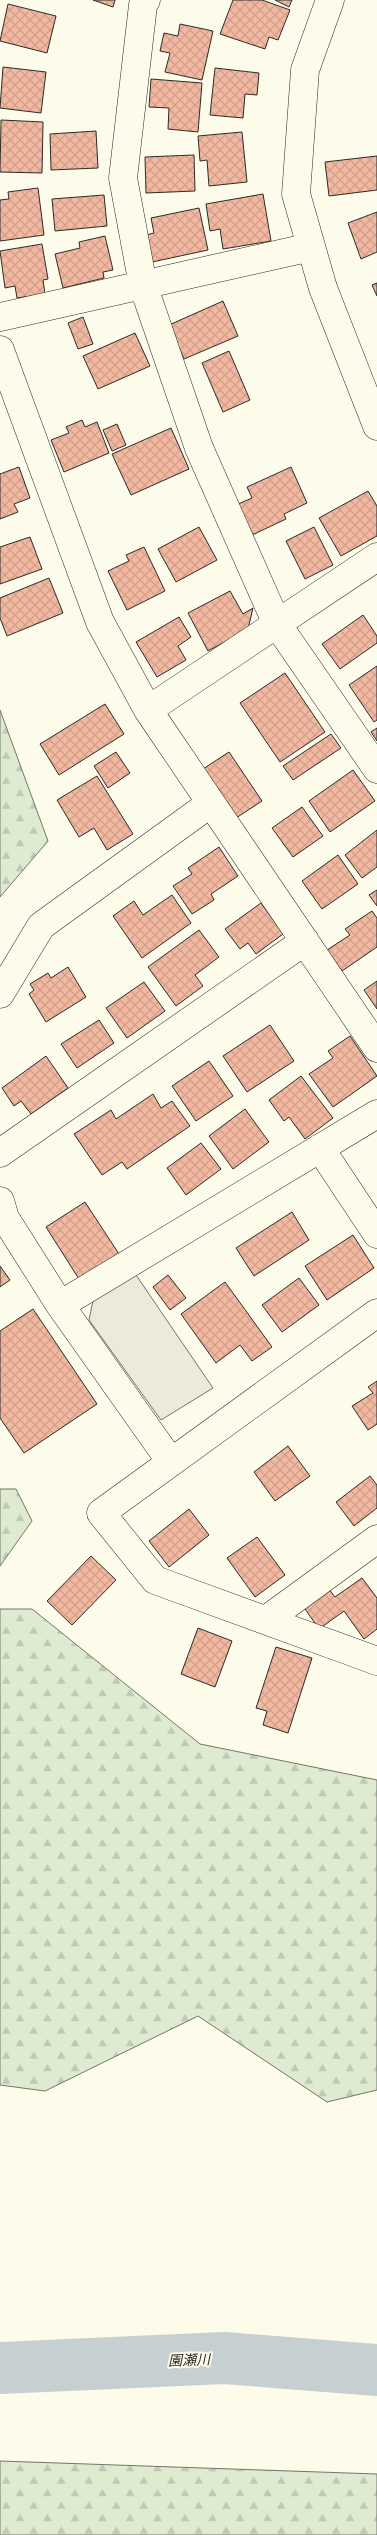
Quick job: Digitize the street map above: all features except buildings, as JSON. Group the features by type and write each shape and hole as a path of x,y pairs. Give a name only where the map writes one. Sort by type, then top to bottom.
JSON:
{"street":[{"path":"146,0 143,5 123,178 143,285 199,448 277,624 377,769"},
{"path":"330,0 305,70 296,194 323,288 377,426"},
{"path":"0,317 311,247"},
{"path":"0,350 100,622 148,710 377,1048"},
{"path":"148,710 377,556"},
{"path":"0,994 41,926 211,803"},
{"path":"0,1153 305,942"},
{"path":"60,1305 377,1114"},
{"path":"320,1148 377,1234"},
{"path":"0,1201 5,1218 60,1305 171,1462"},
{"path":"377,1313 101,1513 155,1580 377,1661"},
{"path":"266,1620 377,1539"}],"green space":[{"path":"0,710 48,841 0,897"},
{"path":"0,1489 16,1489 32,1521 0,1566"},
{"path":"0,1609 32,1609 200,1744 377,1780 377,2090 327,2102 198,2016 45,2091 0,2085"},
{"path":"0,2461 377,2474 377,2535 0,2535"}],"shaded area":[{"path":"136,1275 213,1388 161,1420 89,1320 93,1301"}],"waterway":[{"name":"園瀬川","path":"0,2368 224,2358 377,2370"}]}
